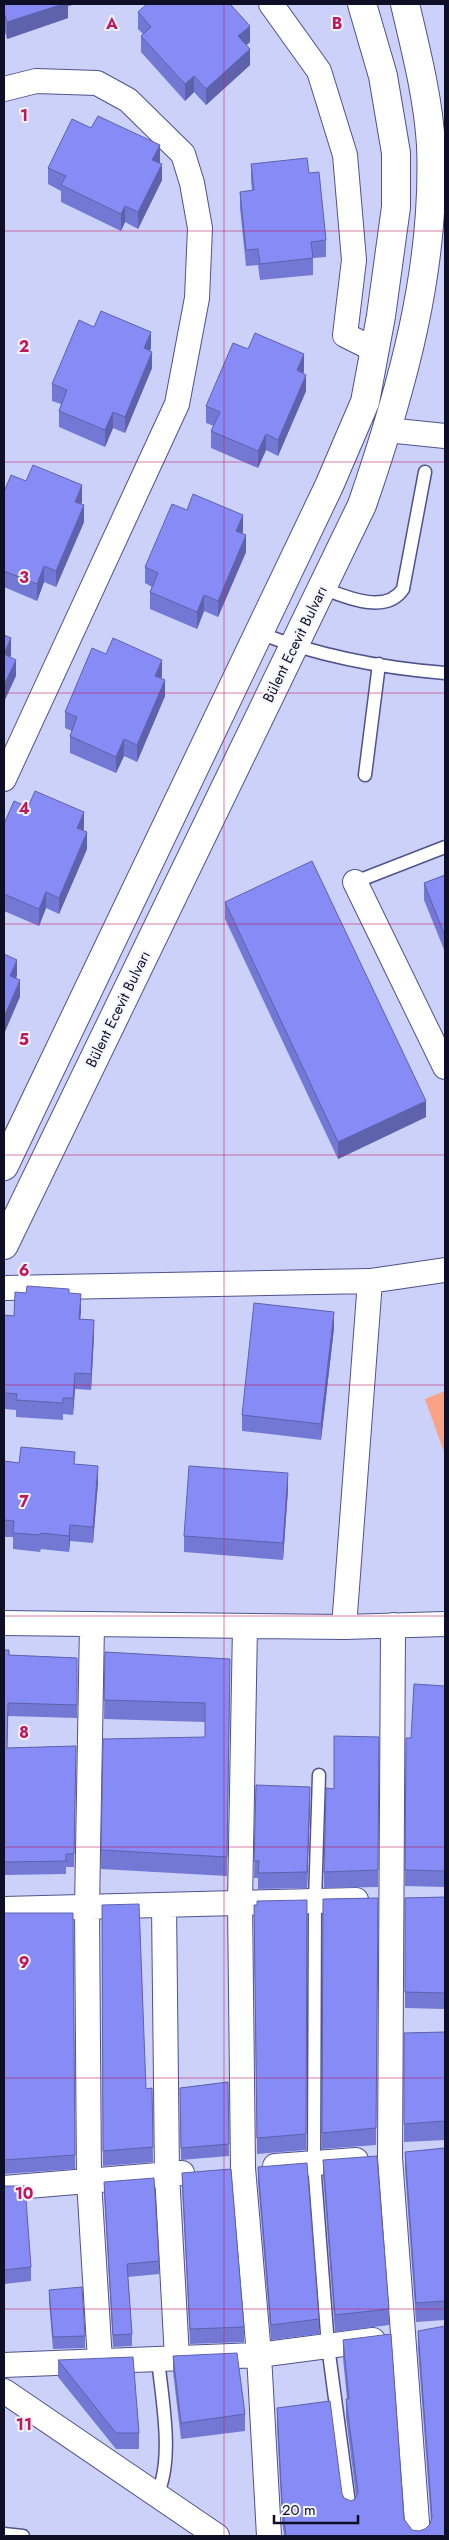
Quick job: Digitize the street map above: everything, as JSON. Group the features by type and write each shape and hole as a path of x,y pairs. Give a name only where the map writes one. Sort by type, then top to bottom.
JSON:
{"street":[{"path":"271,4 319,71 345,155 354,260 345,335 375,350"},
{"path":"4,1166 329,486 365,402 375,350 396,207 396,153 383,76 362,4"},
{"name":"Bülent Ecevit Bulvarı","path":"4,1245 362,505 387,430 405,371 428,237 431,146 424,81 405,4"},
{"path":"4,89 36,81 97,82 128,100 183,154 192,183 200,228 197,298 177,404 4,779"},
{"path":"387,430 445,436"},
{"path":"355,882 445,1067"},
{"path":"4,1288 370,1281 445,1270"},
{"path":"344,1627 370,1281"},
{"path":"4,1624 344,1627 445,1624"},
{"path":"92,1624 87,1908 89,2181 100,2361"},
{"path":"393,1625 401,1900 399,2157 405,2336 418,2536"},
{"path":"245,1626 240,1903 224,2170 259,2355 269,2536"},
{"path":"4,1909 401,1900"},
{"path":"164,1905 168,2358"},
{"path":"4,2188 399,2157"},
{"path":"4,2365 259,2355 429,2334"},
{"path":"4,2392 157,2495 209,2534"}],"lane":[{"path":"322,588 377,603 393,600 399,595 403,589 425,472"},
{"path":"259,633 313,652 445,673"},
{"path":"365,775 379,664"},
{"path":"355,882 445,847"},
{"path":"319,1775 315,1901 314,2163 328,2346 350,2511"},
{"path":"157,2495 164,2480 166,2459 168,2358"},
{"path":"4,2534 23,2536"}],"shaded area":[{"path":"445,1391 445,1452 444,1452 425,1399"}],"building":[{"path":"4,4 63,4 7,22"},
{"path":"147,4 230,4 250,26 238,36 250,49 206,89 194,76 185,84 141,36 151,27 138,12"},
{"path":"98,116 160,145 152,160 162,164 138,212 125,206 121,214 61,185 66,176 48,168 72,119 91,128"},
{"path":"307,158 309,173 319,172 326,240 311,242 313,258 260,264 258,249 246,250 240,192 254,190 251,164"},
{"path":"101,311 151,332 144,348 152,352 125,417 113,412 105,430 59,411 67,390 52,384 79,320 94,327"},
{"path":"255,333 304,354 297,370 306,375 278,440 266,434 258,451 211,431 220,412 206,406 233,343 248,349"},
{"path":"33,465 82,485 75,502 84,505 56,571 44,566 37,584 4,571 4,492 11,475 26,481"},
{"path":"193,494 243,515 236,531 246,535 218,601 204,595 197,612 150,592 158,573 145,567 172,504 187,510"},
{"path":"4,635 11,638 4,654"},
{"path":"113,638 162,660 155,676 165,680 137,745 124,739 116,757 70,736 77,717 65,712 92,648 106,654"},
{"path":"4,654 16,660 4,685"},
{"path":"35,791 84,812 77,828 87,832 59,898 46,892 39,909 4,894 4,824 14,801 28,807"},
{"path":"312,861 426,1101 338,1142 225,902"},
{"path":"445,875 445,936 424,883"},
{"path":"4,954 17,960 10,976 20,980 4,1017"},
{"path":"27,1286 69,1289 69,1293 81,1294 79,1319 94,1320 91,1374 75,1373 73,1398 63,1398 63,1403 16,1400 17,1394 4,1393 4,1315 14,1316 15,1292 26,1293"},
{"path":"254,1303 334,1312 321,1424 242,1415"},
{"path":"21,1447 75,1452 74,1464 98,1466 93,1527 70,1525 69,1536 13,1533 14,1521 4,1520 4,1461 19,1463"},
{"path":"189,1466 288,1473 283,1543 184,1536"},
{"path":"4,1650 9,1650 9,1655 77,1658 77,1705 8,1703 7,1748 76,1746 74,1854 66,1854 66,1861 4,1862"},
{"path":"105,1652 230,1659 227,1857 101,1850 103,1739 205,1737 205,1703 104,1700"},
{"path":"414,1684 445,1686 445,1871 405,1870 406,1738 411,1738"},
{"path":"334,1736 379,1737 378,1870 324,1872 326,1788 334,1789"},
{"path":"256,1785 310,1787 307,1872 258,1873 259,1861 254,1861"},
{"path":"445,1897 445,1993 405,1992 405,1898"},
{"path":"378,1898 376,2128 322,2133 323,1899"},
{"path":"307,1900 306,2134 257,2138 254,1905 257,1905 257,1901"},
{"path":"139,1904 146,2089 152,2088 153,2147 103,2151 102,1905"},
{"path":"4,1913 73,1913 75,2155 4,2160"},
{"path":"445,2032 445,2121 404,2124 404,2033"},
{"path":"228,2082 229,2144 181,2148 180,2088"},
{"path":"445,2148 445,2301 416,2303 405,2152"},
{"path":"377,2156 389,2309 335,2315 323,2160"},
{"path":"307,2163 319,2319 271,2325 258,2167"},
{"path":"231,2169 244,2327 190,2329 182,2173"},
{"path":"154,2178 159,2261 127,2264 132,2334 113,2335 104,2182"},
{"path":"4,2186 25,2186 31,2267 4,2270"},
{"path":"82,2287 85,2336 53,2337 49,2290"},
{"path":"445,2326 445,2536 286,2536 282,2502 277,2408 330,2401 342,2494 344,2498 351,2501 355,2499 358,2492 346,2399 349,2399 343,2340 391,2334 404,2519 412,2530 419,2531 425,2529 430,2524 432,2517 418,2331"},
{"path":"237,2353 245,2414 181,2423 173,2356"},
{"path":"133,2357 139,2433 116,2433 58,2360"}]}
